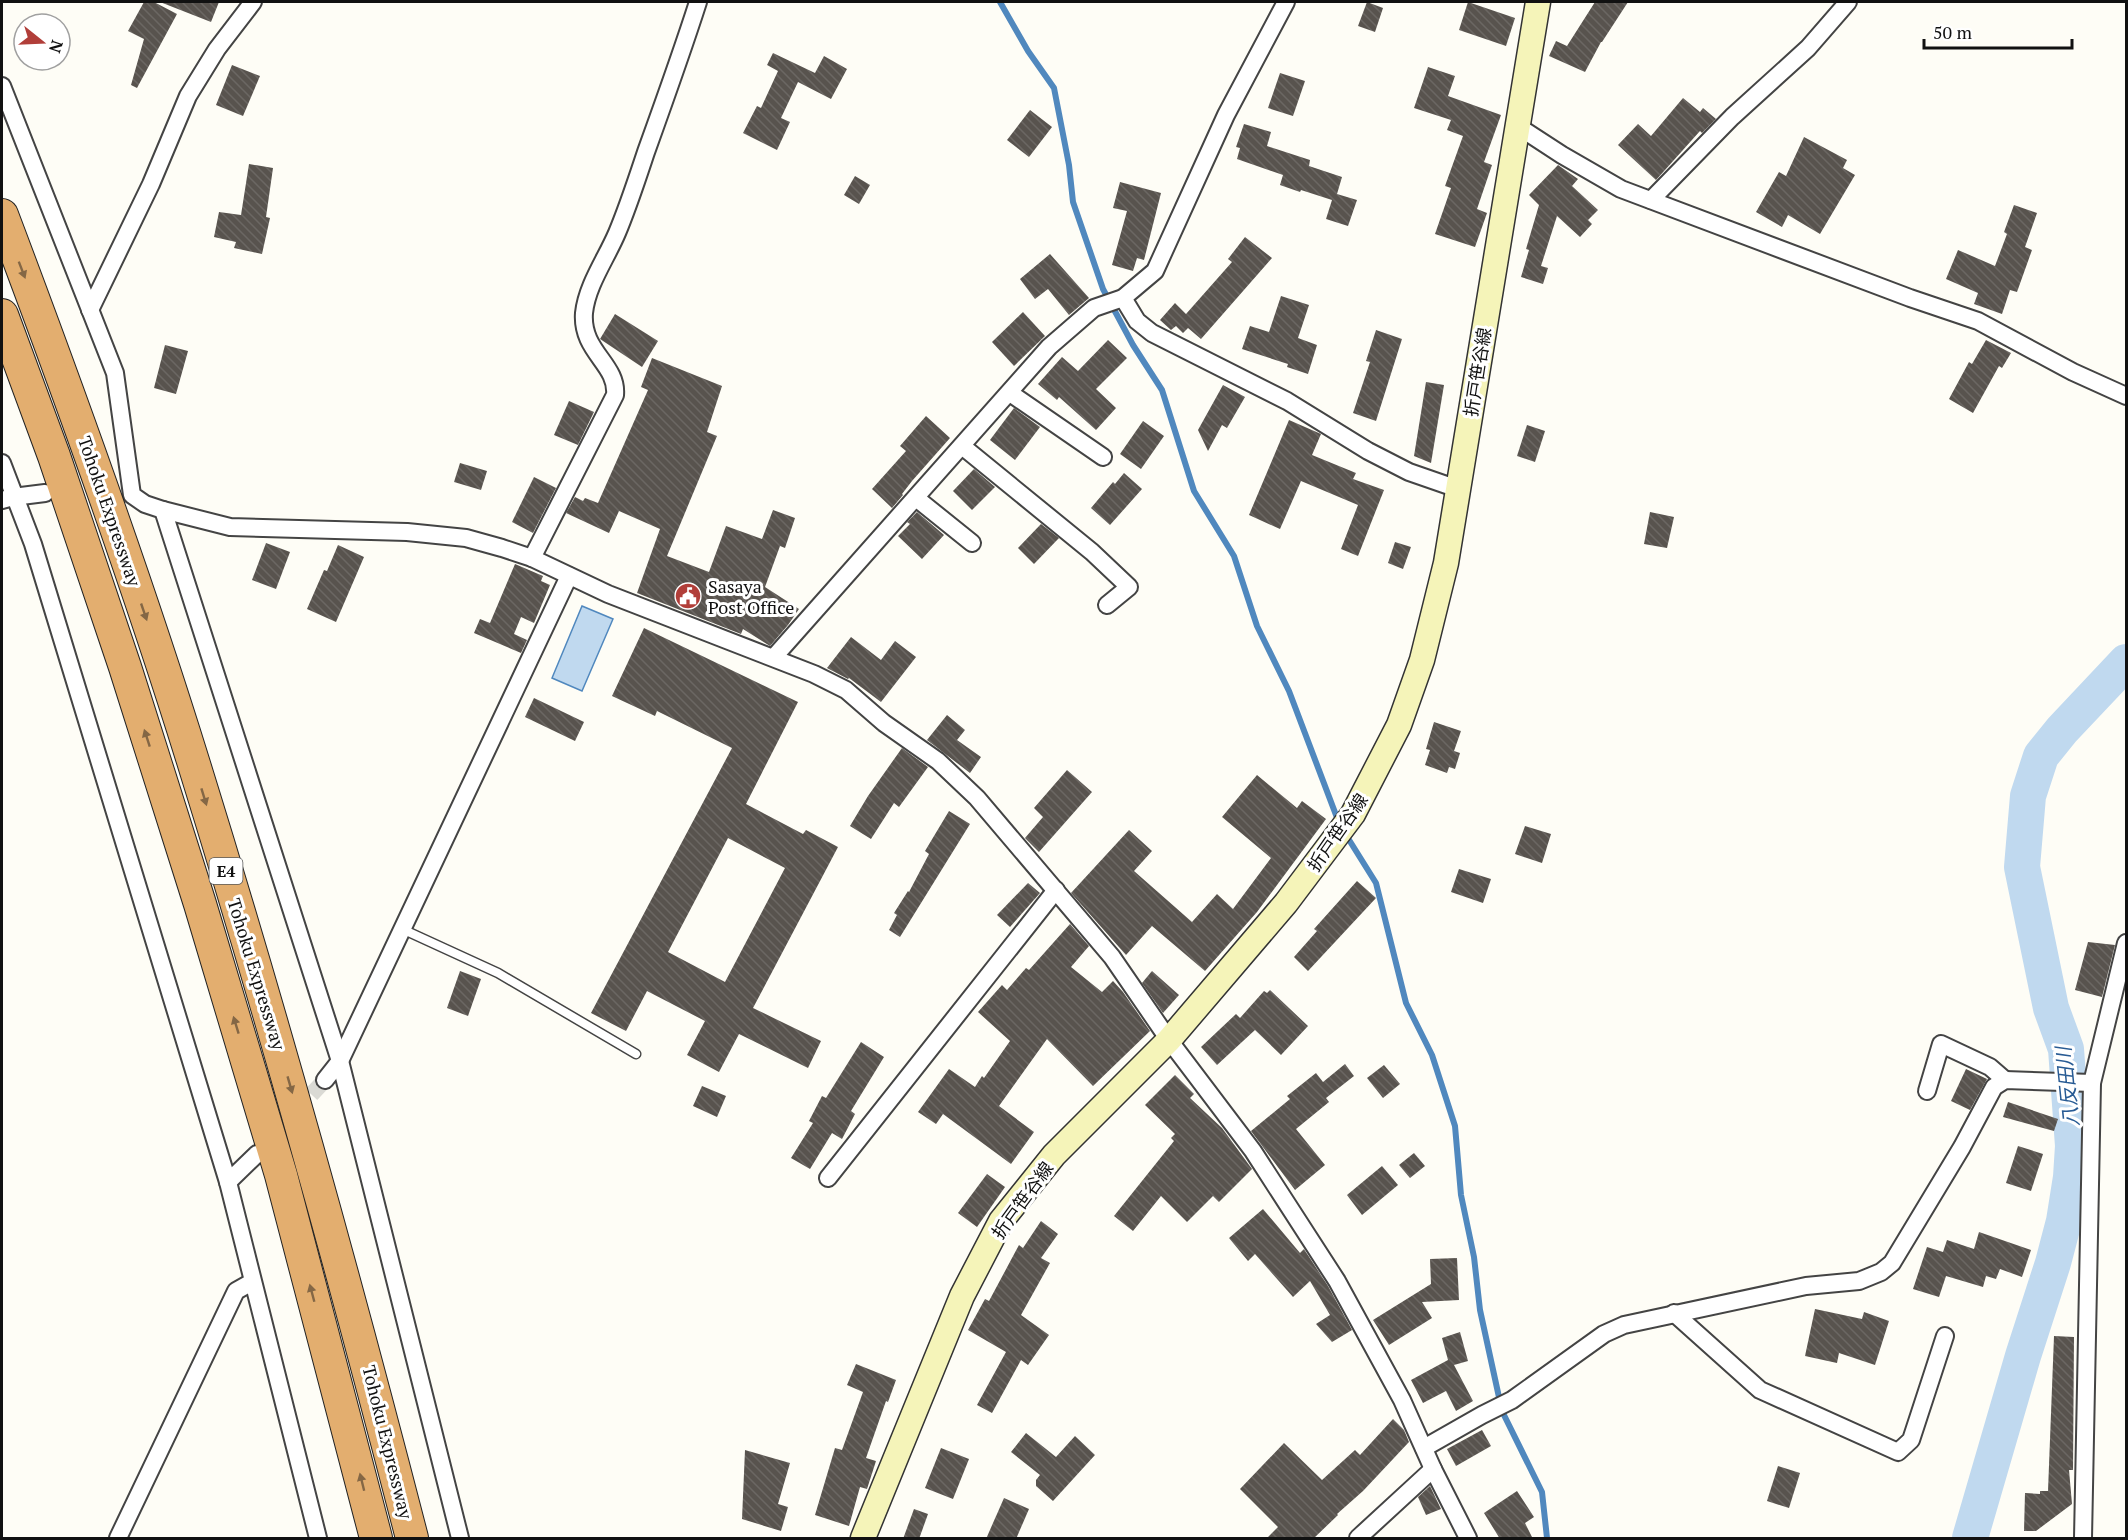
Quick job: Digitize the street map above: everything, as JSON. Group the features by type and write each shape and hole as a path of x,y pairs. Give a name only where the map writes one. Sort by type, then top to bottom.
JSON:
{"highway":[{"name":"Tohoku Expressway","path":"2,215 87,442 193,760 276,1037 351,1300 412,1539"},
{"name":"Tohoku Expressway","path":"2,315 69,501 200,903 281,1175 376,1539"}],"main road":[{"name":"折戸笹谷線","path":"863,1539 962,1296 1001,1221 1054,1155 1169,1040 1286,903 1353,814 1372,782 1399,725 1422,660 1446,563 1516,125 1538,2"}],"street":[{"path":"90,310 151,184 188,96 217,49 253,2"},
{"path":"532,558 615,395 616,385 596,354 584,328 585,310 590,291 618,233 699,2"},
{"path":"774,657 1049,347 1094,308 1123,298 1155,271 1226,115 1286,2"},
{"path":"1651,200 1732,117 1808,48 1848,2"},
{"path":"2,86 115,373 125,496 163,510 230,527 407,532 466,538 502,548 532,558 608,594 774,657 846,690 884,723 938,761 977,798 1112,957 1169,1040 1253,1150 1337,1281 1402,1400 1468,1539"},
{"path":"1516,125 1621,189 1910,298 1978,321 2073,372 2127,396"},
{"path":"1123,298 1137,321 1152,333 1287,401 1368,451 1409,472 1458,489"},
{"path":"1010,393 1103,457"},
{"path":"962,446 1092,552 1129,587 1107,605"},
{"path":"2,464 8,499 36,554 228,1182 318,1539"},
{"path":"8,499 45,493"},
{"path":"916,498 972,543"},
{"path":"163,510 340,1061 460,1539"},
{"path":"325,1080 340,1061 569,576"},
{"path":"828,1178 1056,890"},
{"path":"2083,1539 2092,1083 2127,944"},
{"path":"1927,1091 1941,1044 1990,1067 2005,1080"},
{"path":"1424,1448 1512,1400 1604,1334 1624,1325 1806,1286 1859,1281 1881,1272 1892,1263 1962,1147 1994,1087 2005,1080 2092,1083"},
{"path":"228,1182 257,1154"},
{"path":"118,1539 236,1291 252,1282"},
{"path":"1674,1313 1760,1390 1898,1452 1911,1440 1945,1336"},
{"path":"1358,1539 1433,1469"}],"lane":[{"path":"402,929 498,973 636,1054"}],"water":[{"path":"582,606 613,619 582,691 552,678"}],"building":[{"path":"144,2 154,2 177,14 137,88 131,85 144,39 128,31"},
{"path":"160,2 219,2 211,22"},
{"path":"1367,2 1383,8 1375,32 1358,26"},
{"path":"1468,2 1515,18 1506,46 1459,30"},
{"path":"1595,2 1628,2 1601,42 1585,72 1549,56 1556,41 1567,46"},
{"path":"773,53 815,73 824,56 847,69 831,99 798,82 781,118 790,122 777,150 743,133 757,106 761,108 778,71 767,65"},
{"path":"232,65 260,76 243,116 216,105"},
{"path":"1428,67 1455,76 1448,96 1501,115 1484,162 1492,165 1477,209 1487,213 1475,247 1435,234 1451,188 1445,186 1463,136 1447,130 1451,120 1414,108"},
{"path":"1280,73 1305,81 1293,116 1268,108"},
{"path":"1683,98 1700,112 1703,108 1716,119 1702,133 1700,131 1656,180 1618,145 1638,124 1651,136"},
{"path":"1030,110 1052,127 1029,157 1007,140"},
{"path":"1244,124 1271,132 1267,146 1310,160 1309,166 1342,177 1337,194 1357,200 1348,226 1326,219 1332,200 1280,185 1283,175 1237,159 1240,148 1236,147"},
{"path":"1804,137 1847,160 1843,168 1855,175 1820,234 1788,215 1782,227 1756,212 1779,172 1786,176"},
{"path":"249,164 273,168 266,217 270,218 262,254 234,248 236,242 214,237 219,212 241,215"},
{"path":"1558,165 1578,179 1572,186 1598,210 1588,220 1592,224 1580,237 1557,216 1541,266 1548,268 1543,284 1521,277 1529,250 1526,249 1539,205 1529,195"},
{"path":"855,176 870,185 859,204 844,195"},
{"path":"1120,182 1161,193 1144,260 1137,258 1133,271 1112,265 1127,211 1113,208"},
{"path":"2014,205 2037,213 2025,247 2032,250 2017,292 2010,290 2002,314 1974,304 1978,293 1946,279 1958,250 1995,266 2007,234 2004,232"},
{"path":"1245,237 1272,258 1201,339 1188,328 1183,333 1176,326 1171,330 1160,320 1175,303 1186,314 1232,262 1228,259"},
{"path":"1050,254 1089,298 1069,315 1048,289 1035,299 1020,279"},
{"path":"1281,296 1309,305 1298,338 1317,345 1308,374 1287,367 1288,364 1242,349 1250,326 1269,332"},
{"path":"1023,312 1045,336 1014,366 992,342"},
{"path":"615,314 658,341 642,367 600,339"},
{"path":"1376,330 1402,339 1376,421 1353,413 1370,362 1366,361"},
{"path":"1108,340 1127,358 1096,389 1116,408 1096,430 1059,397 1057,400 1038,384 1062,357 1078,371"},
{"path":"1986,340 2011,353 2002,368 1999,366 1973,413 1949,399 1969,362 1972,364"},
{"path":"165,345 188,351 176,394 154,388"},
{"path":"652,358 722,386 707,432 717,436 667,556 709,572 726,526 762,539 773,510 795,518 785,548 780,546 765,587 799,609 770,646 743,629 741,634 637,593 660,529 619,511 609,533 566,513 575,497 583,501 585,498 598,503 648,390 641,387"},
{"path":"1426,382 1444,385 1431,463 1414,456"},
{"path":"1223,385 1245,397 1227,428 1222,425 1208,451 1198,430"},
{"path":"569,401 594,412 578,445 554,435"},
{"path":"1014,408 1040,427 1015,460 990,440"},
{"path":"926,416 950,438 912,481 892,508 872,489 906,451 900,446"},
{"path":"1289,420 1321,434 1312,455 1356,473 1353,479 1384,490 1358,556 1341,549 1358,505 1301,481 1280,529 1249,515"},
{"path":"1143,421 1164,436 1141,469 1120,454"},
{"path":"1527,425 1545,431 1535,462 1517,456"},
{"path":"460,463 487,471 481,490 454,482"},
{"path":"974,469 995,487 972,510 953,491"},
{"path":"1124,473 1142,489 1110,525 1091,508 1113,482 1115,484"},
{"path":"534,477 556,488 533,533 512,522"},
{"path":"917,512 944,535 922,559 898,536 910,524 907,522"},
{"path":"1650,512 1674,517 1667,548 1644,544"},
{"path":"1041,524 1059,538 1034,564 1018,548"},
{"path":"1395,542 1411,547 1403,569 1388,563"},
{"path":"266,543 290,552 276,589 252,580"},
{"path":"338,545 364,557 336,622 307,609"},
{"path":"515,564 543,576 541,581 550,585 534,623 521,617 514,634 527,640 521,653 474,633 480,619 490,623"},
{"path":"644,628 798,702 746,804 803,834 806,830 838,847 753,1008 821,1041 808,1068 739,1034 719,1072 687,1055 705,1021 647,991 626,1031 591,1013 732,748 657,711 655,716 612,696","holes":["728,838 785,868 725,982 668,952"]},
{"path":"851,637 881,660 895,641 916,657 881,702 849,678 827,668"},
{"path":"534,698 584,722 575,741 525,717"},
{"path":"947,715 965,730 957,740 981,757 970,773 927,740"},
{"path":"1434,722 1461,731 1454,751 1460,753 1455,769 1449,767 1447,773 1425,765 1430,750 1426,749"},
{"path":"902,748 928,767 899,807 894,803 871,839 850,826"},
{"path":"1067,770 1092,792 1039,852 1025,838 1043,817 1034,808"},
{"path":"1257,775 1297,808 1302,801 1326,819 1257,912 1205,971 1152,926 1126,955 1071,893 1129,830 1152,851 1134,871 1192,922 1217,894 1233,909 1271,858 1222,817"},
{"path":"949,811 970,824 900,937 889,930 897,915 894,913 909,892 929,854 925,851"},
{"path":"1525,826 1551,834 1542,863 1515,854"},
{"path":"1459,869 1491,879 1483,903 1451,892"},
{"path":"1357,881 1376,898 1308,971 1294,957 1317,931 1314,929"},
{"path":"1028,883 1040,893 1010,927 997,915"},
{"path":"1070,924 1089,946 1071,967 1102,992 1113,981 1150,1031 1093,1086 1047,1039 999,1106 1034,1132 1011,1164 943,1114 936,1124 918,1112 949,1069 975,1087 982,1076 984,1078 1010,1041 978,1012 1002,985 1007,990 1026,968 1029,970"},
{"path":"2088,942 2115,945 2102,997 2075,990"},
{"path":"460,971 481,979 468,1016 447,1008"},
{"path":"1152,971 1179,995 1163,1013 1142,983"},
{"path":"1270,990 1308,1026 1281,1055 1255,1030 1217,1065 1201,1047 1236,1014 1240,1018 1264,991 1267,993"},
{"path":"861,1042 884,1057 851,1111 855,1114 842,1139 832,1133 810,1169 791,1158 813,1123 809,1121 822,1096 826,1098"},
{"path":"1345,1064 1354,1076 1326,1098 1329,1102 1296,1129 1325,1165 1295,1190 1251,1131 1290,1099 1287,1096 1316,1073 1323,1082"},
{"path":"1384,1065 1400,1084 1383,1098 1367,1078"},
{"path":"1966,1069 1987,1079 1970,1110 1951,1101"},
{"path":"1175,1075 1194,1094 1190,1098 1222,1128 1252,1169 1219,1202 1213,1196 1187,1222 1161,1196 1133,1231 1114,1216 1174,1141 1171,1138 1175,1134 1145,1105"},
{"path":"702,1086 726,1096 717,1117 693,1106"},
{"path":"2008,1102 2058,1119 2054,1131 2003,1117"},
{"path":"2018,1146 2043,1154 2031,1191 2006,1183"},
{"path":"1414,1153 1425,1166 1410,1178 1399,1165"},
{"path":"1382,1166 1398,1185 1362,1215 1347,1195"},
{"path":"987,1174 1005,1187 977,1227 958,1213"},
{"path":"1263,1209 1300,1253 1304,1249 1352,1330 1332,1342 1316,1324 1330,1315 1310,1281 1293,1297 1255,1254 1248,1261 1229,1238"},
{"path":"1041,1221 1058,1234 1041,1258 1050,1263 1021,1315 1049,1335 1028,1365 1021,1360 992,1413 977,1405 1006,1352 968,1330 985,1299 989,1301 1019,1245 1023,1248"},
{"path":"1979,1232 2031,1250 2022,1277 2000,1269 1996,1279 1986,1276 1983,1287 1946,1276 1939,1297 1913,1289 1927,1247 1943,1252 1947,1240 1974,1249"},
{"path":"1457,1258 1459,1300 1422,1302 1432,1318 1389,1345 1373,1320 1431,1284 1430,1259"},
{"path":"1815,1309 1862,1319 1864,1312 1889,1321 1875,1365 1839,1353 1837,1363 1805,1356"},
{"path":"1460,1332 1468,1361 1454,1365 1473,1401 1456,1411 1446,1391 1423,1403 1411,1380 1448,1360 1442,1338"},
{"path":"2054,1336 2074,1337 2073,1470 2069,1470 2072,1504 2036,1531 2024,1531 2025,1493 2040,1494 2040,1491 2048,1491"},
{"path":"856,1364 896,1380 866,1458 876,1461 867,1489 860,1487 849,1526 815,1515 835,1448 842,1450 863,1392 847,1385"},
{"path":"1393,1419 1404,1430 1409,1442 1313,1539 1266,1539 1278,1527 1240,1489 1284,1443 1322,1480 1355,1450 1360,1455"},
{"path":"1482,1430 1491,1446 1456,1466 1447,1449"},
{"path":"1026,1433 1056,1457 1075,1436 1095,1455 1053,1501 1036,1486 1036,1480 1040,1475 1011,1452"},
{"path":"941,1448 969,1459 953,1499 925,1488"},
{"path":"745,1450 790,1463 778,1504 788,1507 781,1531 742,1519"},
{"path":"1778,1466 1800,1473 1789,1508 1767,1501"},
{"path":"1430,1486 1441,1509 1426,1515 1418,1497"},
{"path":"1517,1491 1534,1517 1525,1523 1533,1539 1500,1539 1484,1513"},
{"path":"1004,1498 1029,1509 1016,1539 986,1539"},
{"path":"914,1509 928,1514 919,1539 903,1539"}],"waterway":[{"path":"1000,2 1028,51 1054,88 1069,165 1073,202 1103,289 1133,345 1162,390 1194,491 1234,556 1257,626 1289,691 1339,823"},
{"name":"八反田川","path":"1970,1538 2023,1356 2053,1263 2064,1221 2071,1177 2073,1146 2066,1049 2051,1008 2022,867 2028,796 2041,756 2062,730 2126,662"},
{"path":"1346,835 1376,883 1406,1003 1432,1055 1455,1126 1461,1195 1474,1257 1480,1310 1502,1411 1542,1492 1547,1538"}],"tunnel":[{"path":"295,1112 325,1080"}],"place":[{"name":"Sasaya Post Office","path":"688,596"}]}
